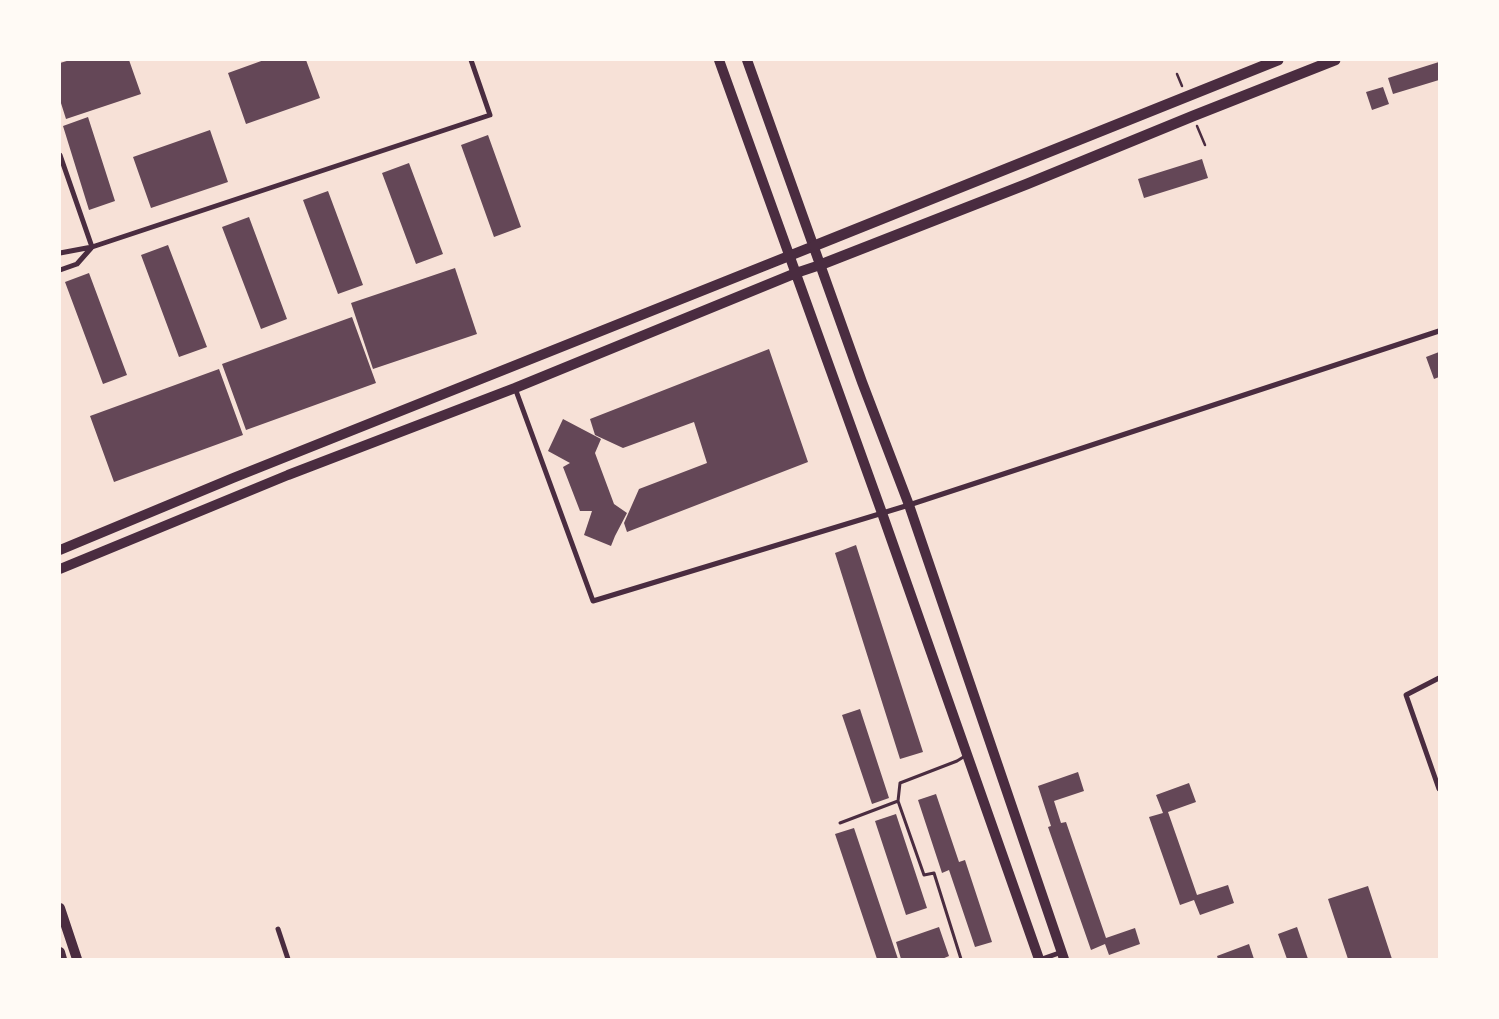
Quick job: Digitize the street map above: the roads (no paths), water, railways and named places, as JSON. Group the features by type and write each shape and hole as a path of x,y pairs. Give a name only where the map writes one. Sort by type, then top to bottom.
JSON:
{"main road":[{"path":"719,60 1041,959"},
{"path":"747,60 909,505 1063,955"},
{"path":"60,550 681,298 789,257 1278,60"},
{"path":"60,569 288,476 515,388 796,273 1027,184 1335,60"},
{"path":"60,908 77,959"},
{"path":"60,952 62,959"}],"street":[{"path":"60,253 92,247 490,115 472,60"},
{"path":"60,155 92,247"},
{"path":"60,270 77,264 92,247"},
{"path":"515,388 593,601 909,505 1439,331"},
{"path":"1439,678 1406,695 1439,789"},
{"path":"278,929 288,959"},
{"path":"1041,959 1063,955"}],"lane":[{"path":"961,959 934,873 924,875 898,801 900,783 957,761 967,754"},
{"path":"840,823 898,801"}]}
